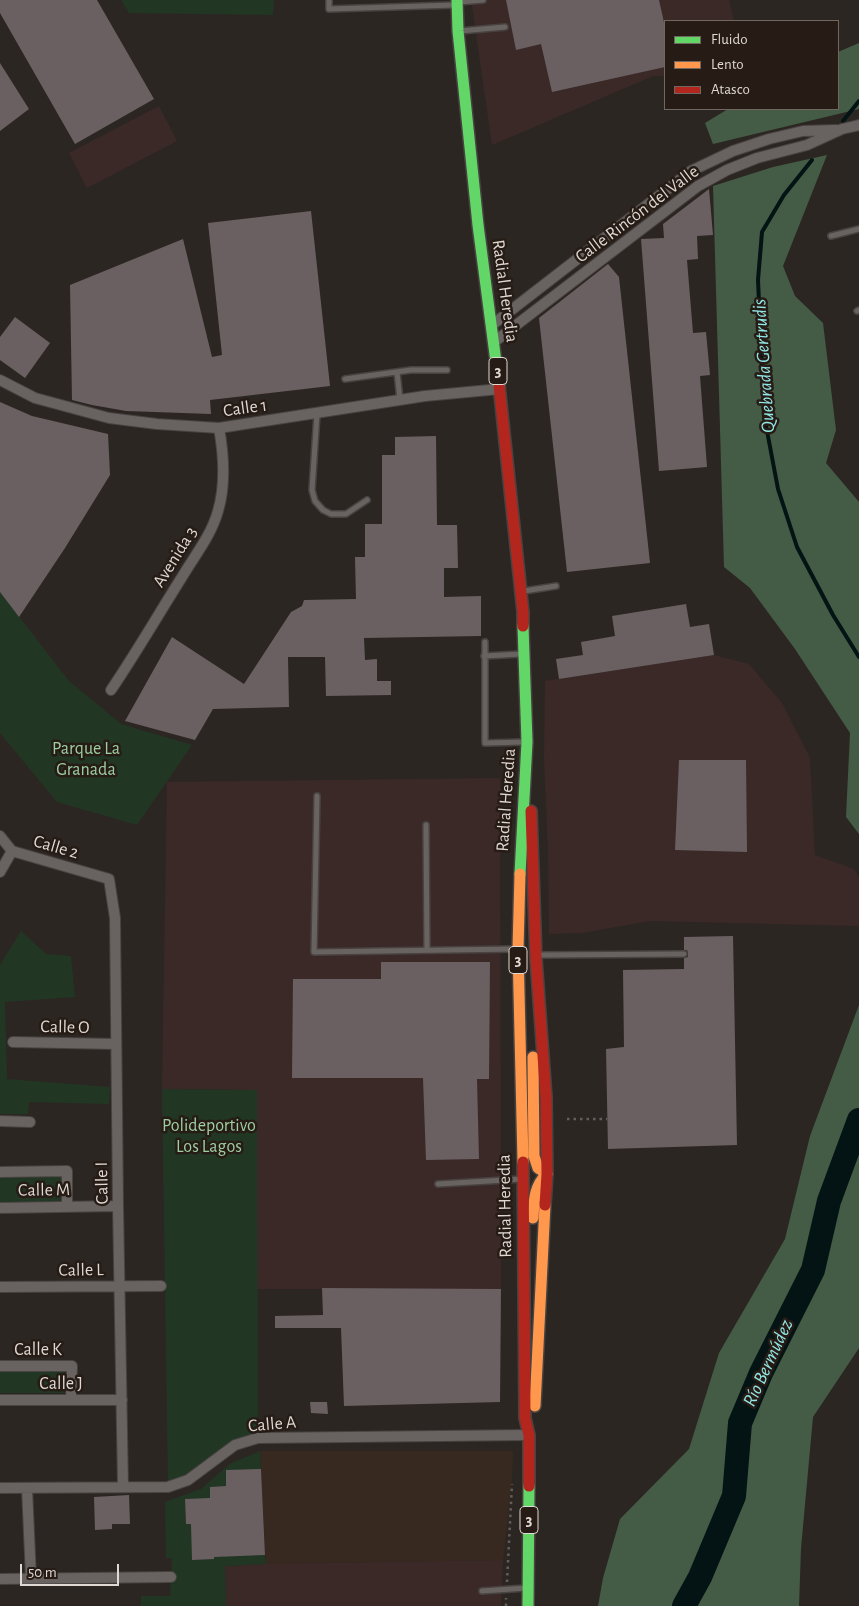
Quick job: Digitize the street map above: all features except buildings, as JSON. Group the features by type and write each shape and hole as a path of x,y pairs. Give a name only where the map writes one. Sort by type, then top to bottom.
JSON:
{"main road":[{"name":"Radial Heredia","path":"457,2 458,31 478,225 500,389 523,612 527,742 520,853 518,949 523,1179 525,1418 529,1435 528,1606"},
{"path":"527,742 534,858 536,955 546,1097 547,1174 534,1418 529,1435"},
{"path":"518,949 528,1004 533,1056 534,1156 538,1168 547,1174"},
{"path":"525,1402 532,1324 534,1197 541,1178 547,1174"}],"street":[{"name":"Calle Rincón del Valle","path":"492,325 691,171 733,151 770,139 803,131 842,129 859,125"},
{"name":"Calle Rincón del Valle","path":"494,342 698,186 727,170 757,158 807,145 842,129"},
{"name":"Calle 1","path":"0,380 35,398 109,418 157,424 219,428 425,396 500,389"},
{"name":"Avenida 3","path":"111,690 208,538 218,512 223,490 223,449 219,428"},
{"name":"Calle 2","path":"0,836 12,851 109,879"},
{"path":"0,872 12,851"},
{"name":"Calle I","path":"109,879 115,918 123,1487"},
{"name":"Calle O","path":"13,1042 116,1044"},
{"path":"0,1121 30,1122"},
{"path":"0,1172 67,1171 67,1206"},
{"name":"Calle M","path":"0,1208 118,1206"},
{"name":"Calle L","path":"0,1287 161,1286"},
{"name":"Calle K","path":"0,1366 72,1366 71,1400"},
{"name":"Calle J","path":"0,1400 122,1400"},
{"name":"Calle A","path":"0,1488 168,1487 188,1480 235,1445 258,1438 529,1435"},
{"path":"27,1488 31,1578"},
{"path":"0,1579 171,1577"}],"lane":[{"path":"329,0 330,9 483,0"},
{"path":"458,31 505,27"},
{"path":"831,236 859,229"},
{"path":"345,379 411,370 447,370"},
{"path":"397,372 400,400"},
{"path":"317,414 312,490 315,500 323,510 332,514 346,514 366,500"},
{"path":"521,591 556,586"},
{"path":"485,642 485,742 527,742"},
{"path":"484,656 523,654"},
{"path":"317,796 314,952 518,949"},
{"path":"426,825 427,950"},
{"path":"536,955 684,954"},
{"path":"438,1184 523,1179"},
{"path":"482,1591 529,1588"}],"path":[{"path":"567,1120 607,1120"},
{"path":"506,1606 512,1484"}],"shaded area":[{"path":"472,0 729,0 734,20 664,20 664,76 653,76 492,145"},
{"path":"159,106 177,141 87,188 69,153"},
{"path":"714,655 749,664 782,703 810,758 815,855 854,869 859,877 859,926 650,921 582,933 549,934 544,758 545,681"},
{"path":"500,778 501,1289 256,1289 257,1090 162,1089 167,782"},
{"path":"260,1451 513,1451 512,1481 503,1560 266,1564"},
{"path":"503,1560 501,1606 226,1606 225,1566"}],"green space":[{"path":"121,0 274,0 273,15 129,13"},
{"path":"859,43 859,109 713,144 705,123 726,110 839,110 839,52"},
{"path":"827,155 783,266 795,296 823,323 836,430 826,463 859,502 859,834 846,817 850,733 795,649 750,588 724,567 713,186 773,167"},
{"name":"Parque La Granada","path":"0,592 69,681 121,724 192,745 137,825 57,802 0,733"},
{"path":"21,931 46,954 71,956 75,997 5,1002 7,1079 110,1087 109,1104 29,1102 28,1114 0,1114 0,965"},
{"path":"859,1005 859,1348 813,1417 801,1548 799,1606 598,1606 603,1578 620,1519 689,1449 719,1353 785,1239 810,1136"},
{"name":"Polideportivo Los Lagos","path":"162,1089 257,1090 258,1438 168,1487"},
{"path":"0,1175 63,1176 64,1205 0,1207"},
{"path":"0,1369 64,1370 64,1393 0,1393"},
{"path":"260,1451 261,1469 226,1486 211,1487 210,1519 222,1556 265,1555 266,1564 225,1566 226,1606 141,1606 141,1596 170,1596 172,1558 166,1558 165,1502 201,1489 231,1463","holes":["185,1499 214,1559 191,1524 186,1524"]}],"waterway":[{"name":"Quebrada Gertrudis","path":"843,121 859,101"},
{"name":"Quebrada Gertrudis","path":"812,160 784,195 762,232 758,280 764,415 778,489 797,547 833,615 859,657"},
{"name":"Río Bermúdez","path":"684,1606 700,1577 734,1496 740,1423 761,1373 813,1270 829,1201 859,1120"}],"traffic: fast":[{"path":"457,0 458,31 478,225 499,385"},
{"path":"520,874 527,742 523,626"},
{"path":"528,1606 529,1486"}],"traffic: slow":[{"path":"520,874 518,949 523,1162"},
{"path":"533,1057 534,1156 538,1168 547,1174 537,1189 533,1218"},
{"path":"535,1406 545,1205"}],"traffic: jam":[{"path":"499,385 523,626"},
{"path":"531,811 536,959 546,1097 547,1174 545,1205"},
{"path":"523,1162 525,1418 529,1435 529,1486"}]}
